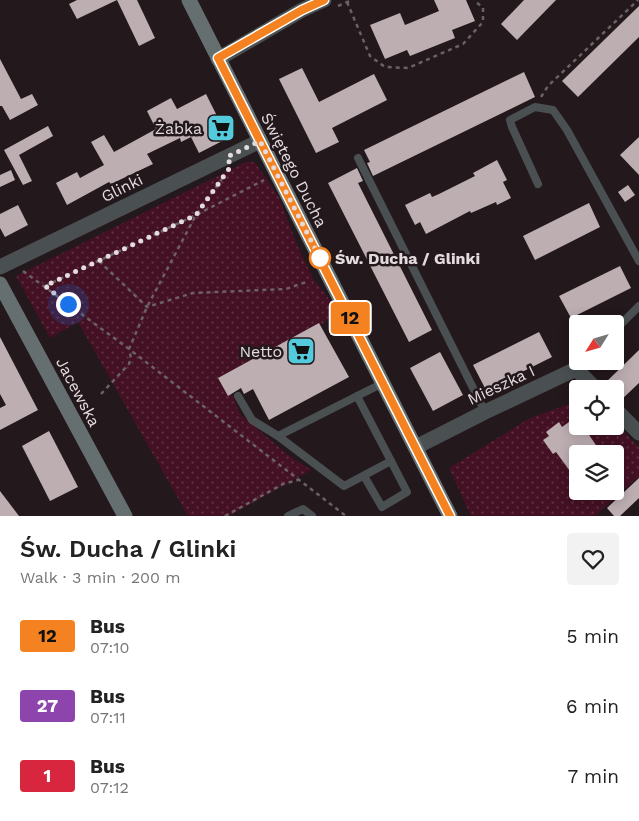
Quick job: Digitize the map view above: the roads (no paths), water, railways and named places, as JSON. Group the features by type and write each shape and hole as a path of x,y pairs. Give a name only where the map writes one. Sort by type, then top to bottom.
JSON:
{"main road":[{"name":"Świętego Ducha","path":"188,0 450,516"},
{"name":"Jacewska","path":"0,284 125,516"}],"street":[{"path":"218,58 302,10 324,0"},
{"name":"Glinki","path":"5,264 260,141"},
{"name":"Mieszka I","path":"416,447 570,370"},
{"path":"624,417 639,433"}],"lane":[{"path":"538,184 510,120 535,107 553,110 567,130 639,260"},
{"path":"358,158 485,412"},
{"path":"624,321 639,306"},
{"path":"278,436 383,383"},
{"path":"238,396 252,420 278,436 344,486 391,462"},
{"path":"357,396 407,492 382,507 364,476"},
{"path":"288,516 303,508 312,516"}],"place":[{"name":"Żabka","path":"221,128"},
{"name":"Św. Ducha / Glinki","path":"320,258"},
{"name":"Netto","path":"301,351"}]}
